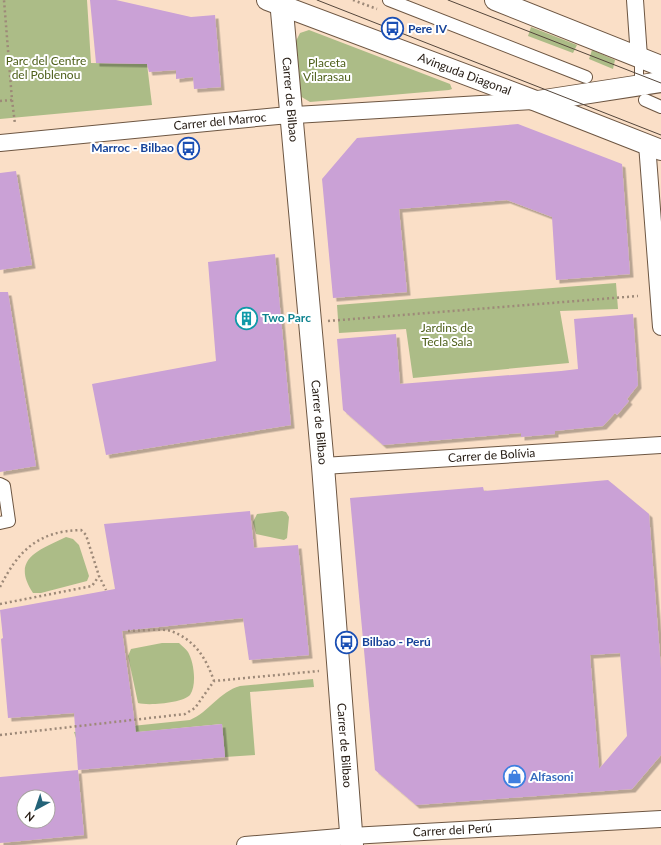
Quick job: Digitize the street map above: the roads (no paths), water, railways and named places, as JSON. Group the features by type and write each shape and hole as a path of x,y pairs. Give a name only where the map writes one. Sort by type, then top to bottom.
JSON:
{"main road":[{"name":"Carrer de Bilbao","path":"276,2 290,116 323,466 352,840"}],"street":[{"path":"389,0 586,77"},
{"path":"495,0 661,66"},
{"path":"635,0 639,57"},
{"name":"Avinguda Diagonal","path":"276,2 654,147"},
{"path":"536,101 642,93 661,82"},
{"path":"642,93 661,107"},
{"name":"Carrer del Marroc","path":"0,143 290,116 536,101"},
{"path":"654,147 661,327"},
{"name":"Carrer de Bolívia","path":"323,466 661,445"},
{"path":"0,484 4,486 9,521 0,523"},
{"name":"Carrer del Perú","path":"245,845 352,840 661,818"}],"lane":[{"path":"639,57 642,93"}],"tram line":[{"path":"317,0 661,135"},
{"path":"448,0 661,83"}],"place":[{"name":"Pere IV","path":"392,29"},
{"name":"Marroc - Bilbao","path":"189,148"},
{"name":"Two Parc","path":"247,318"},
{"name":"Bilbao - Perú","path":"346,642"},
{"name":"Alfasoni","path":"514,777"}],"park label":[{"name":"Parc del Centre del Poblenou","path":"46,68"},
{"name":"Placeta Vilarasau","path":"327,70"},
{"name":"Jardins de Tecla Sala","path":"447,335"}]}
